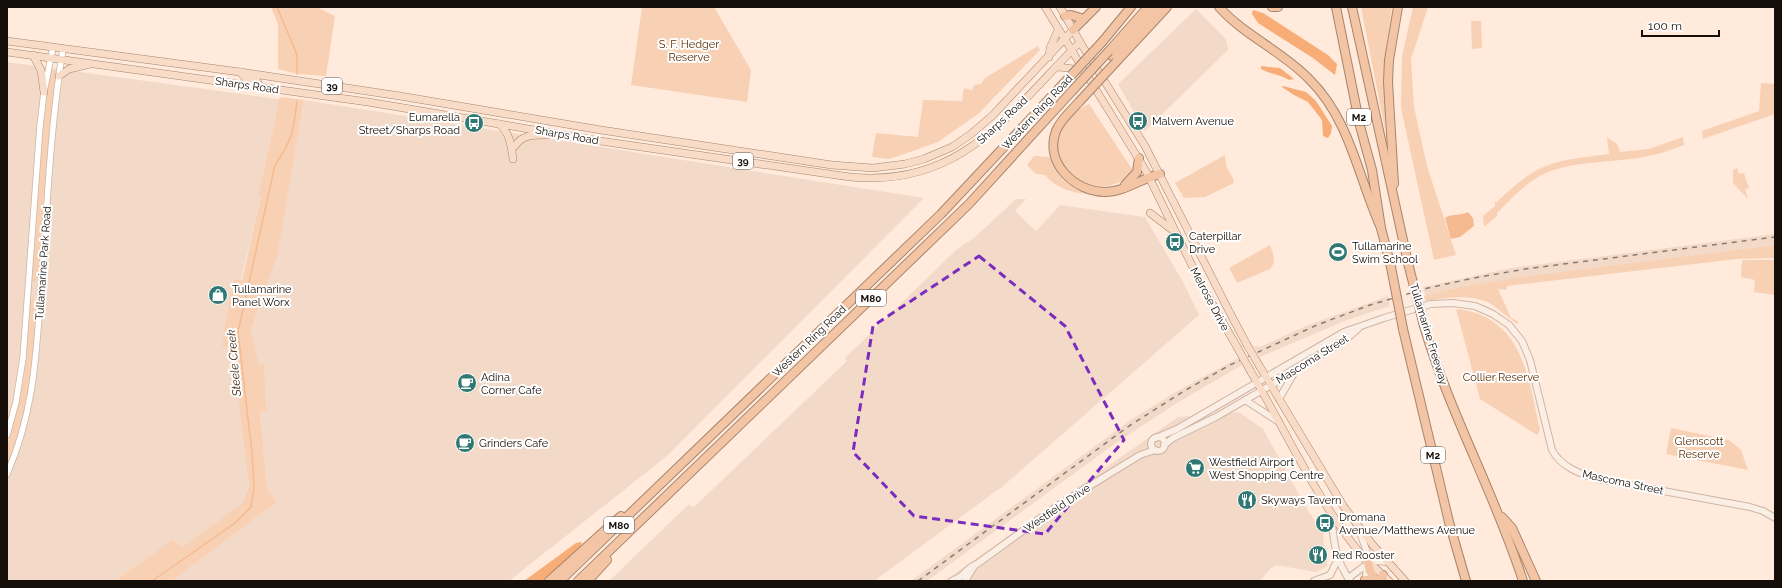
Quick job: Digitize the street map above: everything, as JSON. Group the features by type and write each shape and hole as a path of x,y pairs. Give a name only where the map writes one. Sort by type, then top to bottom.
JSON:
{"highway":[{"path":"1073,30 1096,7"},
{"name":"Western Ring Road","path":"560,581 941,214 1066,81 1131,7"},
{"name":"Western Ring Road","path":"578,581 943,229 1076,96 1112,57 1148,7"},
{"path":"1158,7 1076,96 1056,132 1054,152 1060,166 1068,178 1082,188 1107,192 1122,188 1149,176 1160,174"},
{"path":"1112,57 1167,7"},
{"path":"1219,7 1237,24 1295,66 1315,84 1329,102 1344,128 1369,201 1382,228"},
{"path":"1272,7 1278,7"},
{"name":"Tullamarine Freeway","path":"1336,7 1360,126 1372,170 1382,228 1403,329 1449,522 1466,581"},
{"name":"Tullamarine Freeway","path":"1352,7 1408,263 1424,326 1454,411 1498,511 1523,581"},
{"path":"1394,197 1388,82 1389,60 1398,7"},
{"path":"1065,16 1071,15 1084,19"},
{"path":"1122,188 1137,172 1139,158"},
{"path":"549,581 596,536 677,468"},
{"path":"588,581 663,499"},
{"path":"1498,511 1512,528 1536,581"},
{"path":"1368,563 1370,571 1381,580"},
{"path":"1364,581 1381,580"}],"main road":[{"name":"Melrose Drive","path":"1044,7 1081,69 1139,158 1201,284 1331,512 1344,532 1368,563"},
{"name":"Melrose Drive","path":"1060,7 1080,42 1139,135 1230,313 1331,488 1358,526 1387,562 1405,581"},
{"name":"39","path":"1049,57 1050,48 1058,30"},
{"name":"Sharps Road","path":"7,41 369,91 576,126 832,166 880,168 924,159 952,147 972,134 1049,57 1073,30"},
{"name":"Sharps Road","path":"7,52 368,102 600,141 867,179 886,179 907,175 957,157 978,143 993,131 1080,42"},
{"path":"33,55 41,70 44,92"},
{"path":"59,76 69,69 94,63"},
{"path":"1056,67 1068,67 1075,70 1081,69"},
{"path":"240,72 246,79 257,81 260,86"},
{"path":"368,102 369,91"},
{"path":"498,124 506,130 509,136 513,159"},
{"path":"576,126 579,131 600,141"},
{"path":"515,146 519,140 534,135 568,135"},
{"path":"952,147 957,157"},
{"path":"1150,213 1177,234"},
{"name":"Mascoma Street","path":"1257,382 1267,378 1334,337 1384,318 1431,304 1464,304 1485,309 1509,325 1522,341 1527,351 1552,450 1562,463 1587,476 1750,506 1775,518"},
{"name":"Mascoma Street","path":"1262,391 1345,340 1361,326"},
{"path":"1279,399 1294,372"},
{"name":"Westfield Drive","path":"1140,455 1154,439 1177,429 1257,382"},
{"path":"1164,445 1162,439 1154,439 1151,446 1155,450 1161,450 1164,445 1173,438 1262,391"},
{"path":"1246,400 1279,422"},
{"name":"Westfield Drive","path":"960,580 971,567 1049,511 1140,455 1155,450"},
{"path":"1331,512 1333,541 1338,559 1349,580"},
{"path":"1349,580 1364,581 1368,563 1358,526"},
{"path":"1314,581 1330,575 1338,559"},
{"path":"1349,580 1368,563 1375,561 1387,562"},
{"path":"1381,580 1387,570 1394,569"}],"street":[{"name":"Tullamarine Park Road","path":"7,435 21,376 40,126 52,47"},
{"name":"Tullamarine Park Road","path":"7,474 22,432 34,380 54,120 63,49"}],"highlighted area":[{"path":"979,256 1065,326 1124,440 1045,534 914,516 853,452 873,326"}],"shaded area":[{"path":"1196,9 1226,39 1228,50 1145,131 1118,84"},
{"path":"1253,10 1263,13 1328,55 1337,64 1335,75 1313,58 1258,23 1252,14"},
{"path":"7,62 278,99 276,115 262,177 259,195 261,195 241,280 235,279 232,291 225,322 223,347 232,348 249,485 242,503 182,547 173,539 115,581 7,581"},
{"path":"1261,66 1280,68 1294,79 1289,80 1282,76 1264,71 1261,69"},
{"path":"1282,87 1306,92 1316,101 1332,126 1331,133 1328,138 1323,136 1322,120 1308,102 1294,95"},
{"path":"304,100 924,198 667,456 509,581 172,581 277,502 267,488 260,410 266,411 251,330 278,254"},
{"path":"1016,199 1026,199 1015,211 1036,231 1060,205 1145,217 1183,282 1199,315 1003,486 874,581 609,581 688,505 694,507 847,361 845,358 957,249 974,238"},
{"path":"1468,212 1473,218 1474,226 1460,237 1451,239 1445,218"},
{"path":"1775,234 1775,245 1492,282 1465,286 1425,296 1423,287 1511,268"},
{"path":"1388,296 1390,306 1347,320 1260,357 1254,346 1260,347 1308,325"},
{"path":"1238,358 1242,365 1177,403 1113,445 927,581 911,581 1129,421 1174,393"},
{"name":"Westfield Airport West Shopping Centre","path":"1239,412 1263,429 1306,507 1323,534 1324,548 1327,556 1327,566 1316,572 1276,565 1269,570 1260,581 944,581 1178,417"},
{"path":"582,542 581,546 546,579 542,581 524,581 576,543"}],"green space":[{"path":"271,7 316,7 335,16 326,76 297,74 278,69 278,24"},
{"name":"S. F. Hedger Reserve","path":"642,7 714,7 751,70 747,102 631,85"},
{"path":"1361,7 1392,7 1386,49 1385,130"},
{"path":"1413,7 1428,7 1411,59 1414,107 1427,166 1456,255 1434,260 1401,108 1402,56"},
{"path":"1471,21 1481,21 1482,48 1472,49"},
{"path":"1038,46 1040,50 978,114 938,142 890,159 872,157 876,133 918,137 923,100 962,101 964,88 972,90 974,85 981,84 985,78"},
{"path":"49,69 57,70 51,117 43,233 37,280 34,282 31,280 43,116"},
{"path":"1761,83 1775,84 1775,114 1703,139 1702,131 1759,111"},
{"path":"282,97 304,100 278,254 251,330 259,364 264,365 266,411 260,411 267,488 277,502 172,581 115,581 173,539 182,547 242,503 249,486 232,348 222,347 225,322 234,279 242,280 261,195 258,195 276,115 278,99"},
{"path":"1089,104 1134,172 1115,184 1094,186 1083,184 1074,179 1066,171 1060,161 1057,143 1063,127 1074,113"},
{"path":"1607,137 1617,144 1620,152 1649,149 1683,137 1684,145 1653,155 1568,166 1556,169 1531,182 1484,227 1483,216 1495,206 1495,201 1497,202 1524,178 1548,165 1560,161 1609,154"},
{"path":"1225,155 1226,166 1233,178 1234,183 1205,197 1184,198 1175,183"},
{"path":"1034,156 1050,157 1059,175 1069,185 1087,194 1064,189 1053,183 1045,175 1036,174 1027,165"},
{"path":"1737,168 1739,174 1744,173 1749,188 1745,189 1748,199 1733,183 1733,170"},
{"path":"1270,245 1274,260 1270,269 1237,283 1229,268"},
{"path":"1775,245 1775,258 1737,259 1507,286 1507,290 1498,289 1511,318 1519,322 1517,324 1487,302 1464,297 1425,301 1424,296 1465,286 1530,276"},
{"path":"1742,260 1775,260 1775,295 1754,292 1755,280 1741,277"},
{"path":"33,298 35,301 33,359 29,391 22,422 7,466 7,447 18,407 23,377 30,299"},
{"name":"Collier Reserve","path":"1456,309 1478,314 1496,323 1509,336 1519,352 1526,370 1540,430 1537,435 1480,399"},
{"name":"Glenscott Reserve","path":"1671,428 1729,440 1741,450 1748,470 1666,454"}],"waterway":[{"path":"277,7 297,56 297,74"},
{"name":"Steele Creek","path":"152,581 235,523 251,507 254,487 252,453 238,332 275,165 289,142 297,102"}],"railway":[{"path":"918,581 1129,426 1184,391 1230,365 1317,325 1370,305 1428,288 1474,278 1525,269 1775,237"}],"place":[{"name":"Malvern Avenue","path":"1138,121"},
{"name":"Eumarella Street/Sharps Road","path":"474,123"},
{"name":"Caterpillar Drive","path":"1175,242"},
{"name":"Tullamarine Swim School","path":"1338,252"},
{"name":"Tullamarine Panel Worx","path":"218,295"},
{"name":"Adina Corner Cafe","path":"467,383"},
{"name":"Grinders Cafe","path":"465,443"},
{"name":"Westfield Airport West Shopping Centre","path":"1195,468"},
{"name":"Skyways Tavern","path":"1247,500"},
{"name":"Dromana Avenue/Matthews Avenue","path":"1325,523"},
{"name":"Red Rooster","path":"1318,555"}]}
